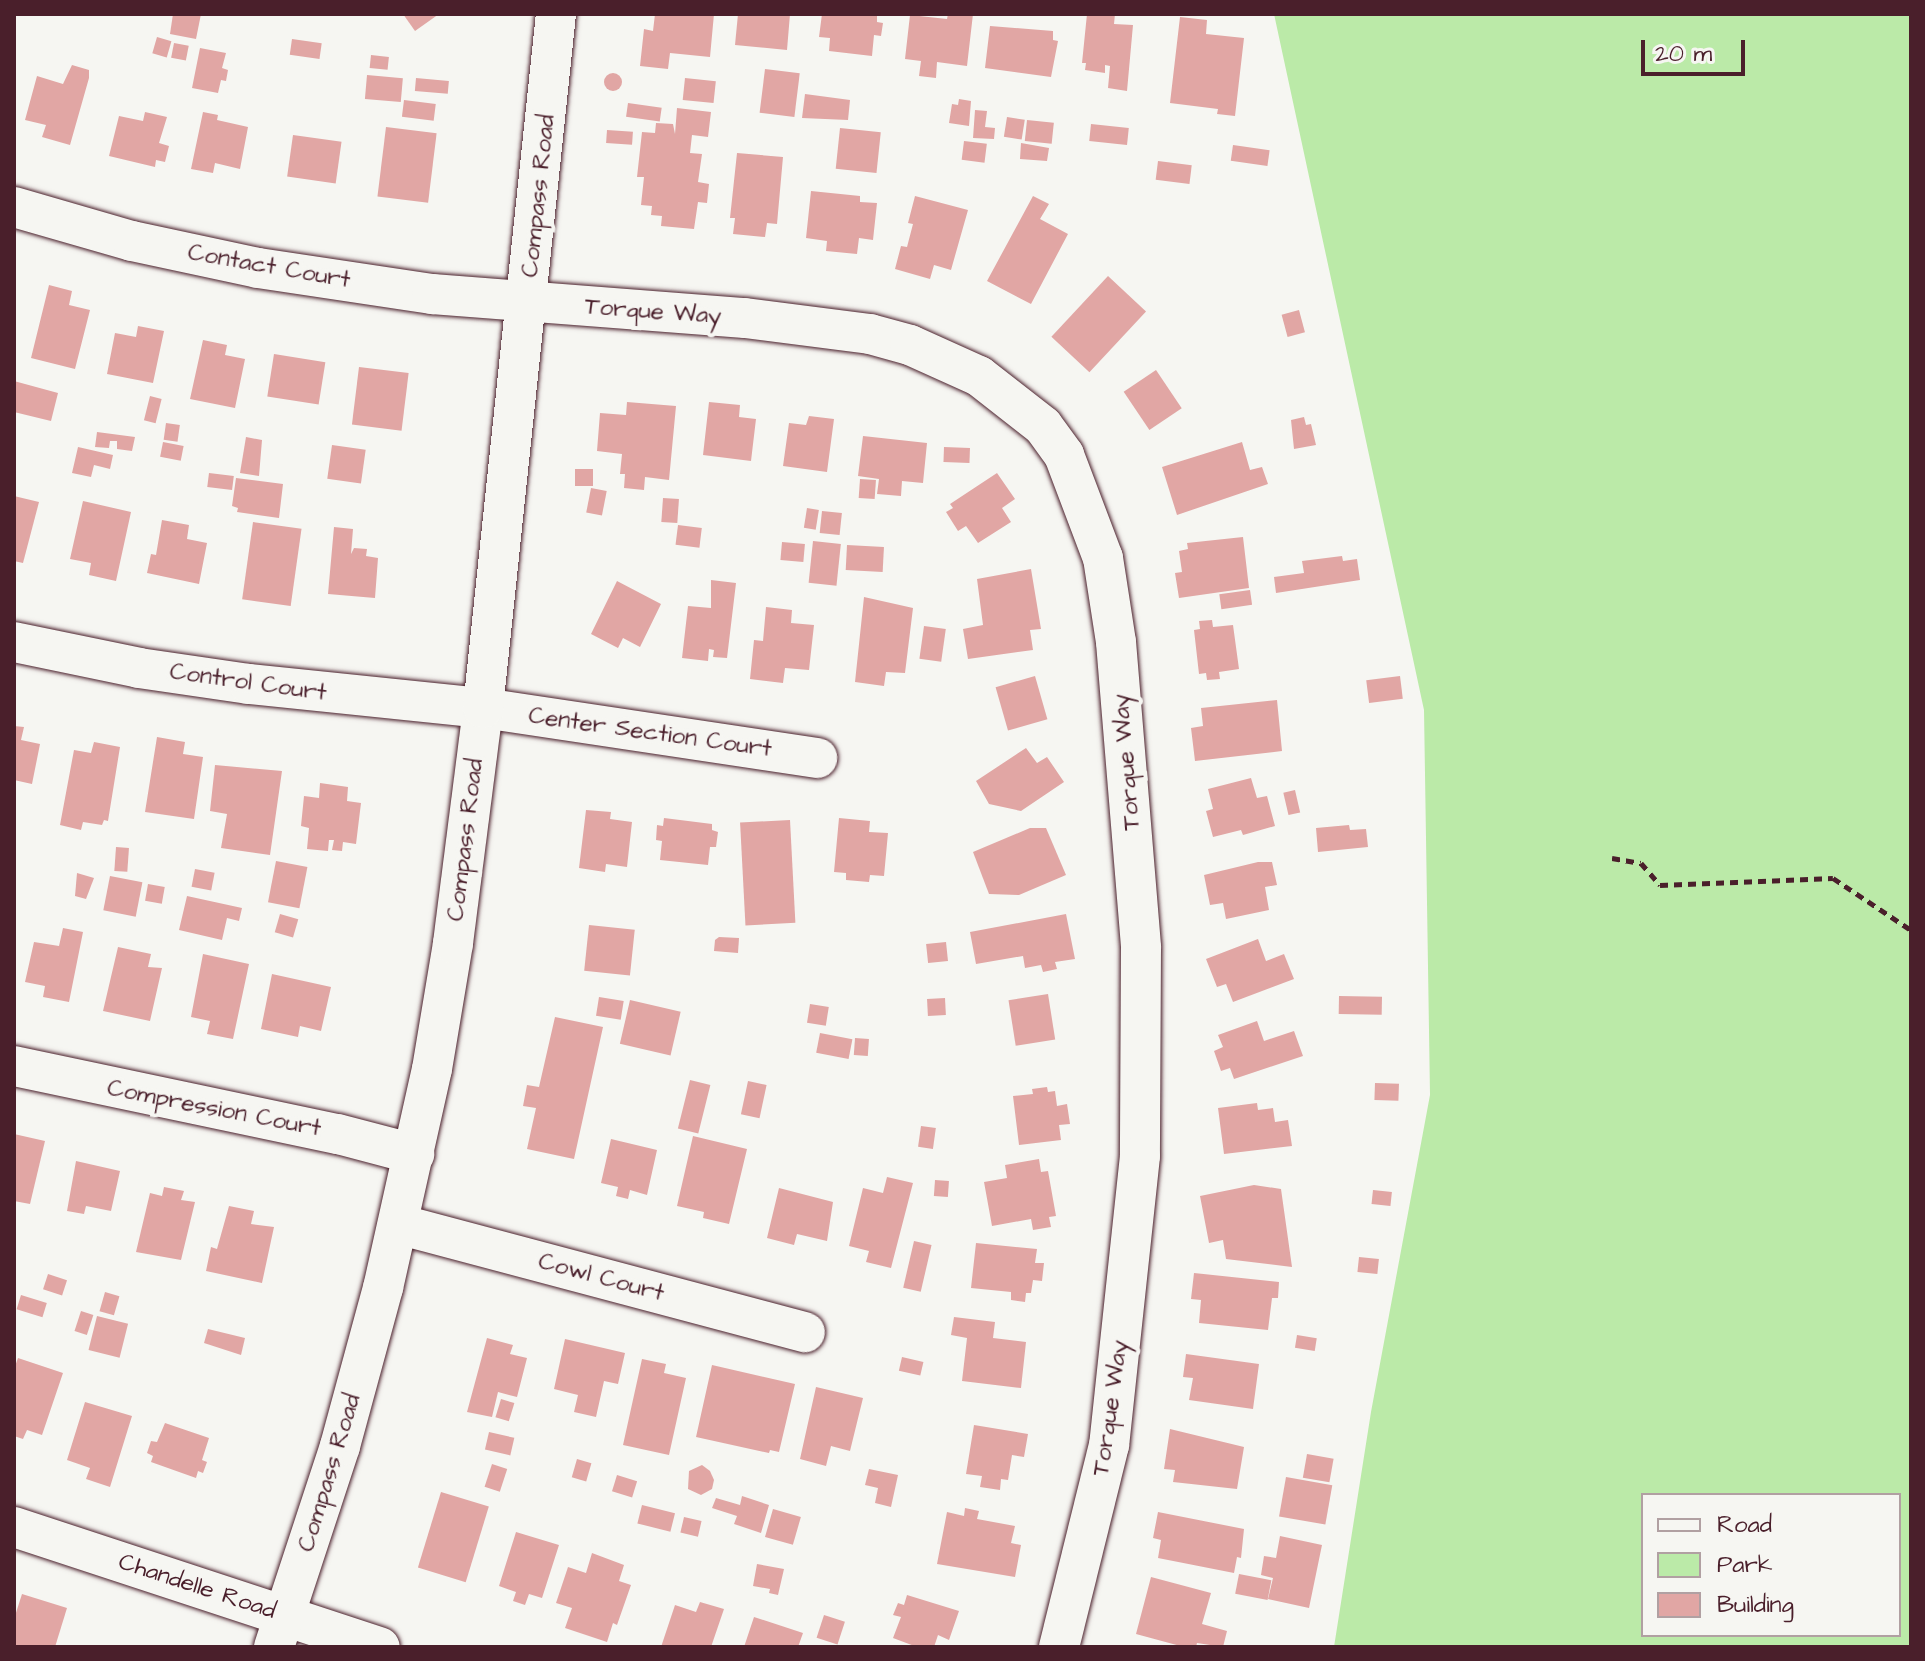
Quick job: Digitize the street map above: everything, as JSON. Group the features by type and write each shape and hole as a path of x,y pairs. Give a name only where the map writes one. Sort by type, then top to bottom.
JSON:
{"street":[{"name":"Compass Road","path":"279,1631 340,1446 398,1224 453,943 483,708 528,303 556,14"},
{"name":"Contact Court","path":"14,207 132,241 258,268 432,294 528,303"},
{"name":"Torque Way","path":"528,303 745,318 870,334 910,345 979,376 1043,426 1064,455 1086,506 1103,558 1116,642 1126,748 1141,948 1140,1156 1109,1445 1059,1647"},
{"name":"Control Court","path":"14,642 139,668 249,684 483,708"},
{"name":"Center Section Court","path":"483,708 817,758"},
{"name":"Compression Court","path":"14,1066 338,1134 414,1154"},
{"name":"Cowl Court","path":"398,1224 805,1332"},
{"name":"Chandelle Road","path":"14,1527 279,1631 380,1647"}],"path":[{"path":"1612,858 1641,863 1660,885 1833,878 1911,930"}],"green space":[{"path":"1274,14 1911,14 1911,1647 1334,1647 1371,1412 1430,1095 1424,710"}],"building":[{"path":"173,14 201,14 196,39 170,34"},
{"path":"403,14 439,14 415,31"},
{"path":"655,14 714,14 710,57 670,53 668,69 640,66 644,29 653,31"},
{"path":"738,14 790,14 787,50 735,45"},
{"path":"822,14 877,14 877,22 883,23 881,36 874,35 872,56 829,51 830,38 819,37"},
{"path":"948,14 973,14 967,66 937,62 936,78 919,76 921,61 905,59 910,15 947,19"},
{"path":"1087,14 1115,14 1114,24 1133,25 1127,91 1108,88 1110,66 1105,65 1105,73 1085,70 1086,63 1082,63"},
{"path":"1180,17 1207,20 1206,34 1244,38 1235,116 1217,114 1218,109 1170,103"},
{"path":"990,26 1053,31 1053,40 1058,41 1051,77 985,68"},
{"path":"157,37 171,41 167,57 152,53"},
{"path":"292,39 322,43 319,59 290,55"},
{"path":"174,43 189,46 186,61 171,58"},
{"path":"200,48 226,53 222,68 228,70 226,81 221,80 218,93 192,88"},
{"path":"371,55 389,57 388,70 370,68"},
{"path":"72,65 89,70 89,78 70,145 42,137 46,125 25,120 37,76 63,84"},
{"path":"765,69 800,73 794,117 760,113"},
{"path":"613,73 622,82 613,91 604,82"},
{"path":"367,75 403,78 401,102 365,99"},
{"path":"416,78 449,81 448,94 415,91"},
{"path":"685,78 716,81 714,103 683,100"},
{"path":"805,94 850,100 848,120 802,118"},
{"path":"959,99 971,101 969,126 949,123 952,104 958,105"},
{"path":"404,100 436,104 434,121 402,117"},
{"path":"628,103 662,108 660,122 626,117"},
{"path":"677,108 711,112 708,137 692,135 690,153 702,154 698,182 709,184 707,203 698,202 694,229 661,226 662,216 651,215 652,206 641,205 644,177 637,177 642,132 655,133 656,123 673,124 675,134"},
{"path":"975,110 987,111 985,127 995,128 994,139 973,138"},
{"path":"145,112 167,117 159,143 169,146 165,162 156,160 155,167 109,156 119,116 143,121"},
{"path":"203,112 218,115 217,120 248,127 240,169 215,163 213,173 191,169"},
{"path":"1007,117 1025,120 1022,140 1004,137"},
{"path":"1027,120 1054,123 1052,144 1025,141"},
{"path":"1091,124 1129,128 1127,145 1089,141"},
{"path":"386,127 437,133 428,203 377,196"},
{"path":"840,128 881,132 876,173 836,169"},
{"path":"607,130 633,132 632,145 606,143"},
{"path":"293,135 342,142 336,183 287,177"},
{"path":"964,141 987,144 985,163 962,160"},
{"path":"1021,143 1049,148 1047,161 1020,159"},
{"path":"1233,145 1270,150 1267,166 1231,161"},
{"path":"737,153 783,157 777,224 767,223 765,237 733,234 735,218 730,218"},
{"path":"1158,161 1192,165 1189,184 1156,180"},
{"path":"811,191 860,196 860,202 877,203 873,240 859,238 857,254 826,251 827,241 806,238"},
{"path":"915,196 968,210 951,270 934,265 930,279 895,269 901,246 907,247 913,224 908,223"},
{"path":"1033,196 1049,204 1040,219 1068,234 1031,304 987,281"},
{"path":"1108,276 1146,311 1089,372 1051,337"},
{"path":"49,285 72,291 69,305 90,310 75,369 31,358"},
{"path":"1299,310 1305,332 1288,337 1282,315"},
{"path":"138,326 164,331 153,383 107,374 115,333 136,337"},
{"path":"203,340 227,345 225,355 245,359 235,408 190,399"},
{"path":"274,354 325,362 319,405 267,396"},
{"path":"359,367 409,373 402,431 352,425"},
{"path":"1156,370 1182,408 1149,430 1124,392"},
{"path":"14,381 58,393 51,421 14,412"},
{"path":"150,396 162,399 156,423 144,420"},
{"path":"627,402 676,406 669,480 645,477 644,490 624,488 625,474 620,474 622,454 597,451 600,413 626,415"},
{"path":"709,402 740,405 739,417 756,419 751,461 703,455"},
{"path":"809,416 834,419 827,472 783,466 789,423 806,425"},
{"path":"1304,417 1306,425 1311,424 1316,445 1294,449 1291,420"},
{"path":"166,423 180,425 177,442 164,440"},
{"path":"97,432 135,437 132,451 117,449 117,441 110,441 109,448 95,447"},
{"path":"863,436 927,443 923,483 902,481 901,496 877,494 879,479 858,476"},
{"path":"246,437 262,440 259,476 240,473"},
{"path":"163,442 184,446 181,461 160,457"},
{"path":"1242,442 1250,470 1262,467 1268,484 1177,515 1162,467"},
{"path":"332,445 366,450 361,483 327,479"},
{"path":"78,447 113,455 110,469 94,465 91,477 72,473"},
{"path":"944,447 970,448 969,463 943,462"},
{"path":"575,469 593,469 593,486 575,486"},
{"path":"209,473 234,476 232,490 207,487"},
{"path":"997,473 1015,499 1002,508 1011,522 978,543 966,526 958,531 946,512 953,508 950,504"},
{"path":"236,478 283,484 279,518 237,512 238,508 232,506"},
{"path":"860,479 876,480 875,499 859,498"},
{"path":"591,488 607,491 602,516 586,513"},
{"path":"14,496 39,502 23,563 14,561"},
{"path":"663,498 679,499 677,523 661,522"},
{"path":"83,501 131,512 116,581 89,575 91,563 70,559"},
{"path":"807,508 819,510 816,530 804,528"},
{"path":"822,511 842,513 840,535 820,533"},
{"path":"162,520 189,525 187,539 207,543 199,584 147,573 151,554 156,555"},
{"path":"253,522 302,529 291,606 242,599"},
{"path":"678,525 702,528 699,548 676,545"},
{"path":"334,527 353,529 351,554 354,548 367,549 366,556 378,558 375,598 328,594"},
{"path":"1243,537 1249,588 1179,598 1175,573 1182,572 1179,551 1188,549 1187,543"},
{"path":"813,541 841,544 836,586 809,583"},
{"path":"782,542 805,544 803,562 780,560"},
{"path":"847,545 884,547 883,572 846,570"},
{"path":"1342,556 1343,561 1357,559 1360,580 1276,593 1274,577 1304,573 1302,561"},
{"path":"1031,569 1041,629 1030,630 1033,650 968,659 963,629 983,625 977,579"},
{"path":"711,580 736,583 727,658 713,657 714,650 709,649 708,661 682,658 688,606 711,608"},
{"path":"617,581 661,604 640,647 623,638 618,648 591,634"},
{"path":"1250,590 1252,605 1221,609 1219,594"},
{"path":"864,597 913,608 905,673 886,672 884,686 855,682"},
{"path":"766,607 792,610 791,623 814,625 809,670 785,668 783,683 750,679 754,640 763,641"},
{"path":"1212,620 1213,627 1233,625 1239,669 1219,672 1220,679 1207,680 1206,673 1199,674 1194,630 1200,629 1199,621"},
{"path":"924,626 946,629 941,662 919,659"},
{"path":"1035,676 1047,719 1008,731 996,687"},
{"path":"1400,676 1403,699 1369,703 1366,680"},
{"path":"1277,700 1282,751 1195,761 1191,728 1203,726 1201,708"},
{"path":"14,726 24,727 21,740 40,744 32,784 14,780"},
{"path":"157,737 185,742 183,754 203,757 194,819 145,812"},
{"path":"94,742 120,747 108,821 104,820 102,825 83,822 81,830 60,825 74,750 91,753"},
{"path":"1026,748 1037,763 1047,757 1064,782 1021,811 989,804 976,781"},
{"path":"215,765 282,771 270,855 221,848 227,814 210,811"},
{"path":"1251,778 1257,798 1267,796 1275,826 1243,835 1241,830 1213,837 1206,811 1213,809 1208,789"},
{"path":"320,783 348,787 347,801 361,803 356,844 343,842 342,851 332,850 334,840 329,840 328,851 307,849 309,828 301,826 304,796 319,798"},
{"path":"1295,790 1300,812 1288,815 1283,793"},
{"path":"586,810 611,812 610,819 632,822 627,867 606,864 605,872 579,868"},
{"path":"664,818 712,824 712,830 718,832 716,847 710,847 708,865 660,860 662,841 656,840 657,825 663,826"},
{"path":"839,818 870,821 869,832 888,833 884,876 870,875 869,882 846,880 846,873 834,872"},
{"path":"790,820 795,923 745,925 740,823"},
{"path":"1349,825 1350,830 1366,829 1368,847 1318,852 1316,828"},
{"path":"1030,828 1046,828 1066,875 1019,895 989,894 973,852"},
{"path":"116,847 129,848 127,872 114,871"},
{"path":"276,861 307,867 299,908 268,902"},
{"path":"1258,862 1272,862 1277,885 1265,887 1269,910 1226,919 1223,903 1210,905 1204,875"},
{"path":"195,869 215,873 211,890 192,887"},
{"path":"77,873 94,878 86,899 75,896"},
{"path":"110,876 142,882 136,917 103,910"},
{"path":"148,884 165,887 162,904 145,901"},
{"path":"187,896 242,908 239,921 227,918 222,940 179,930"},
{"path":"280,914 298,919 293,938 275,932"},
{"path":"1066,914 1075,959 1055,962 1057,969 1043,972 1041,965 1025,968 1023,956 976,964 970,932"},
{"path":"589,925 635,930 630,976 584,971"},
{"path":"63,928 83,932 69,1002 43,997 45,986 25,982 34,942 59,946"},
{"path":"719,937 739,938 738,953 714,951 715,940"},
{"path":"1258,939 1266,961 1284,954 1294,979 1233,1002 1226,984 1217,987 1206,959"},
{"path":"946,942 948,961 928,963 926,944"},
{"path":"118,947 151,954 148,967 162,968 150,1021 103,1011"},
{"path":"203,954 249,964 233,1039 207,1034 210,1021 191,1017"},
{"path":"272,974 331,987 321,1031 300,1026 298,1037 261,1029"},
{"path":"1048,994 1055,1039 1016,1046 1008,1000"},
{"path":"1339,996 1382,997 1382,1015 1339,1014"},
{"path":"599,997 624,1001 621,1020 596,1016"},
{"path":"945,998 946,1015 928,1016 927,999"},
{"path":"630,1000 681,1012 671,1056 620,1044"},
{"path":"810,1004 829,1007 826,1026 807,1023"},
{"path":"555,1017 603,1027 574,1159 527,1149 536,1108 523,1106 527,1085 539,1087"},
{"path":"1257,1021 1264,1041 1294,1031 1303,1056 1234,1079 1230,1068 1221,1071 1214,1051 1223,1047 1218,1035"},
{"path":"820,1033 852,1039 849,1059 816,1053"},
{"path":"855,1038 869,1039 868,1056 854,1055"},
{"path":"690,1080 710,1085 698,1134 678,1129"},
{"path":"748,1081 767,1085 760,1118 741,1114"},
{"path":"1375,1083 1399,1084 1398,1101 1374,1100"},
{"path":"1047,1087 1048,1092 1055,1091 1057,1106 1067,1104 1070,1124 1059,1125 1061,1140 1019,1145 1013,1096 1033,1094 1032,1089"},
{"path":"1257,1103 1258,1110 1273,1108 1275,1122 1288,1120 1292,1146 1224,1154 1218,1108"},
{"path":"921,1126 936,1128 933,1149 918,1147"},
{"path":"14,1134 45,1141 30,1204 14,1201"},
{"path":"693,1136 747,1149 729,1224 703,1218 704,1212 677,1206"},
{"path":"611,1139 657,1150 647,1195 630,1190 628,1199 616,1196 618,1187 601,1183"},
{"path":"1039,1159 1041,1172 1048,1171 1056,1216 1049,1217 1051,1227 1033,1230 1031,1219 992,1226 984,1182 1007,1178 1005,1165"},
{"path":"76,1161 120,1171 111,1211 86,1206 84,1214 67,1211"},
{"path":"887,1177 913,1183 891,1268 866,1262 869,1251 849,1246 863,1188 883,1193"},
{"path":"935,1180 949,1181 948,1197 934,1196"},
{"path":"1254,1185 1281,1189 1292,1267 1226,1259 1223,1240 1209,1243 1200,1196"},
{"path":"164,1187 184,1191 181,1200 195,1202 181,1260 136,1252 150,1193 162,1196"},
{"path":"779,1188 833,1202 827,1241 797,1234 794,1245 767,1238"},
{"path":"1373,1190 1392,1192 1390,1206 1372,1204"},
{"path":"229,1206 254,1211 251,1224 274,1227 262,1283 206,1271 211,1247 217,1249"},
{"path":"914,1241 932,1245 921,1292 903,1288"},
{"path":"976,1243 1037,1249 1035,1263 1044,1263 1042,1281 1033,1280 1031,1293 1026,1293 1025,1302 1011,1300 1011,1292 971,1288"},
{"path":"1359,1257 1379,1259 1377,1274 1357,1272"},
{"path":"1194,1273 1279,1282 1278,1298 1272,1298 1268,1330 1199,1323 1201,1300 1191,1299"},
{"path":"48,1274 67,1280 62,1295 43,1289"},
{"path":"105,1292 119,1296 114,1315 99,1311"},
{"path":"21,1295 47,1303 42,1317 17,1309"},
{"path":"81,1311 93,1315 87,1335 75,1331"},
{"path":"97,1316 128,1324 120,1358 89,1350"},
{"path":"954,1317 995,1322 993,1338 1026,1342 1021,1388 962,1381 967,1338 951,1335"},
{"path":"208,1329 245,1338 241,1355 204,1343"},
{"path":"1297,1335 1317,1338 1315,1351 1295,1348"},
{"path":"487,1338 513,1345 510,1354 527,1358 517,1397 498,1392 492,1417 467,1412"},
{"path":"565,1339 625,1353 618,1384 604,1381 596,1417 574,1412 578,1395 554,1389"},
{"path":"1186,1354 1259,1364 1253,1409 1189,1400 1193,1378 1183,1377"},
{"path":"902,1357 923,1362 920,1376 899,1371"},
{"path":"18,1358 63,1373 42,1435 27,1430 23,1439 14,1436 14,1369"},
{"path":"642,1359 666,1364 664,1373 686,1378 669,1455 623,1445"},
{"path":"712,1365 795,1384 779,1452 770,1450 769,1453 696,1437"},
{"path":"816,1387 863,1398 850,1451 831,1446 826,1466 800,1459"},
{"path":"501,1399 514,1403 509,1421 495,1417"},
{"path":"85,1402 132,1416 110,1487 86,1479 90,1468 67,1460"},
{"path":"165,1423 209,1438 202,1460 207,1462 203,1473 198,1471 196,1478 151,1462 153,1456 147,1453 151,1441 157,1442"},
{"path":"974,1425 1028,1434 1024,1457 1012,1455 1008,1480 1001,1479 1000,1490 980,1487 982,1476 966,1474"},
{"path":"1170,1429 1244,1447 1237,1489 1173,1482 1175,1470 1164,1469"},
{"path":"489,1432 514,1438 510,1455 485,1450"},
{"path":"1307,1454 1334,1459 1329,1482 1303,1478"},
{"path":"577,1459 591,1463 586,1481 572,1477"},
{"path":"492,1464 507,1469 500,1492 485,1487"},
{"path":"702,1465 710,1471 714,1480 712,1489 701,1495 688,1489 689,1471"},
{"path":"869,1469 898,1475 891,1507 875,1503 878,1488 865,1485"},
{"path":"617,1475 637,1481 632,1497 612,1491"},
{"path":"1286,1477 1332,1485 1325,1525 1279,1516"},
{"path":"441,1492 489,1507 466,1582 418,1568"},
{"path":"742,1496 769,1505 761,1533 734,1524 737,1516 712,1508 716,1498 740,1505"},
{"path":"642,1505 675,1513 670,1532 637,1523"},
{"path":"965,1508 979,1511 977,1519 1015,1526 1011,1543 1021,1545 1015,1577 937,1564 947,1512 964,1516"},
{"path":"773,1509 801,1517 793,1545 765,1537"},
{"path":"1158,1512 1244,1529 1241,1558 1237,1557 1234,1573 1158,1558 1161,1540 1153,1538"},
{"path":"684,1517 702,1521 698,1537 680,1533"},
{"path":"516,1532 559,1545 542,1598 529,1594 525,1605 513,1601 516,1592 499,1586"},
{"path":"1280,1536 1322,1545 1309,1608 1268,1599 1273,1578 1261,1575 1264,1556 1276,1558"},
{"path":"592,1553 624,1565 619,1581 631,1585 617,1625 613,1623 607,1642 565,1628 572,1608 556,1603 568,1567 586,1573"},
{"path":"757,1564 784,1569 778,1595 769,1593 770,1589 753,1586"},
{"path":"1239,1574 1271,1580 1268,1600 1235,1594"},
{"path":"1151,1577 1211,1593 1202,1624 1227,1631 1223,1647 1197,1643 1196,1647 1184,1647 1136,1634"},
{"path":"22,1594 67,1608 55,1647 14,1647 14,1619"},
{"path":"907,1595 959,1611 949,1640 938,1635 934,1647 917,1647 893,1638 901,1617 893,1615 898,1603 904,1605"},
{"path":"700,1602 724,1609 711,1647 661,1647 675,1605 696,1612"},
{"path":"824,1615 845,1622 838,1645 817,1638"},
{"path":"754,1617 803,1633 798,1647 744,1647"}]}
